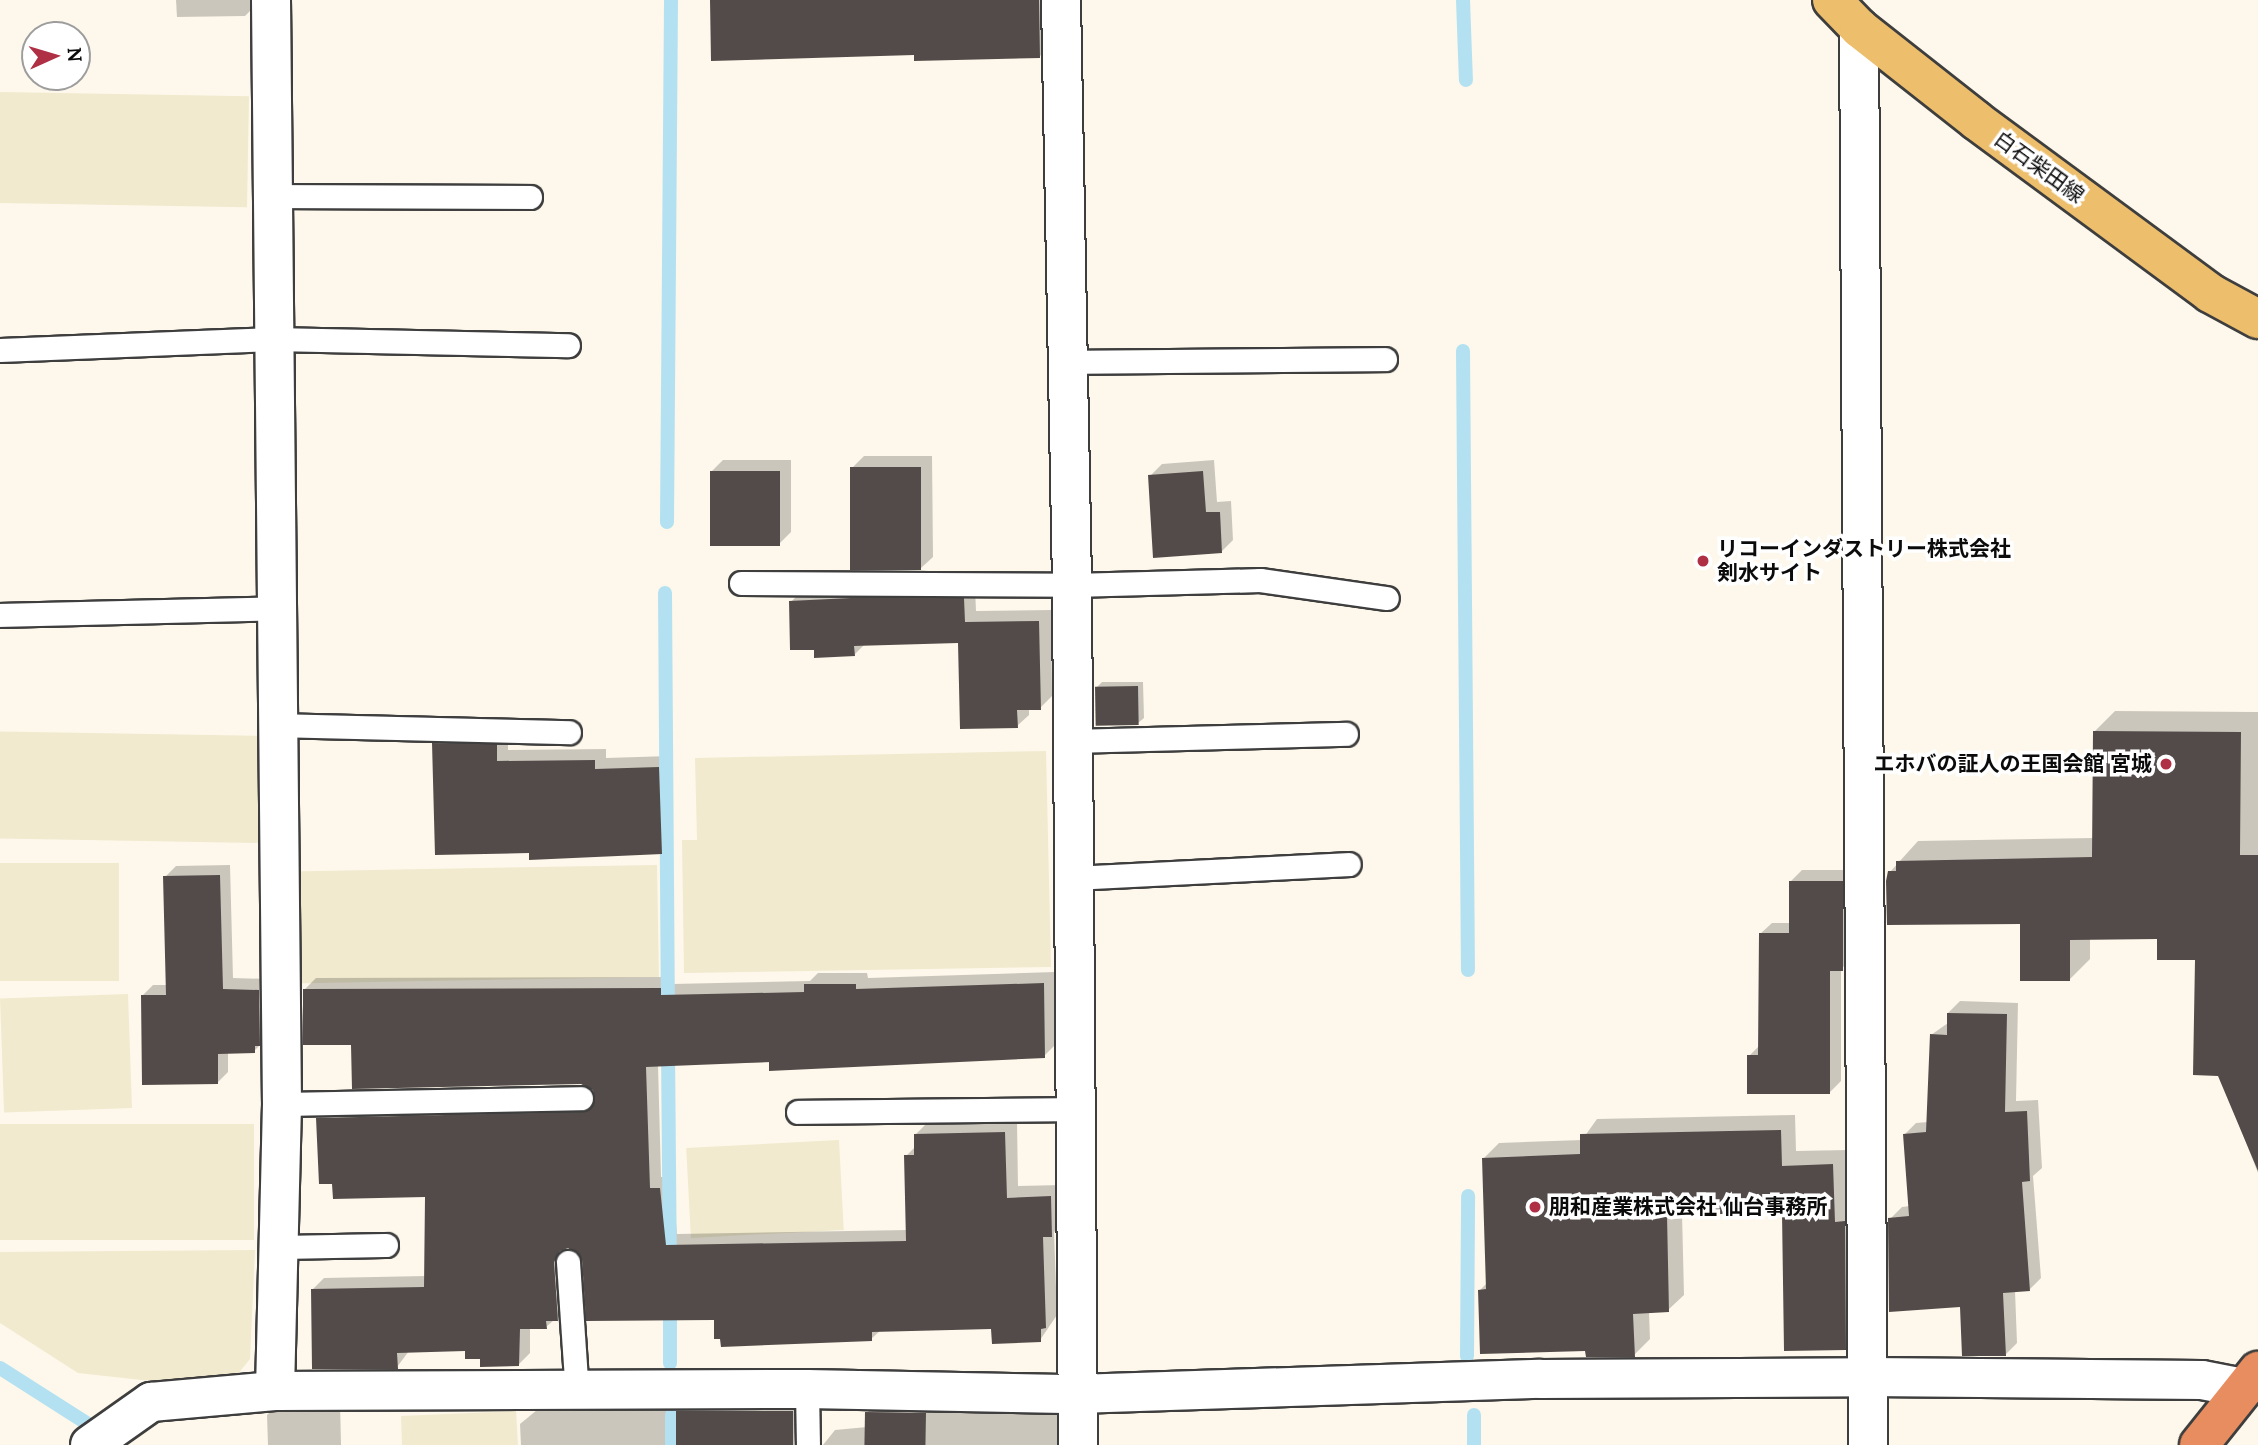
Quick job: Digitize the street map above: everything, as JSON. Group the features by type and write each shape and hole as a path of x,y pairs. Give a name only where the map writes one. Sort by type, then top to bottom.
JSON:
{"highway":[{"path":"2199,1445 2251,1379"}],"main road":[{"name":"白石柴田線","path":"1832,0 1858,28 2210,293 2258,319"}],"street":[{"path":"271,0 271,196 278,608 275,725 282,1104 275,1391"},
{"path":"1061,0 1065,362 1072,585 1072,1110 1078,1445"},
{"path":"1858,28 1868,1445"},
{"path":"90,1445 151,1402 275,1391 576,1393 807,1389 1077,1394 1540,1379 2251,1379"}],"lane":[{"path":"271,196 530,197"},
{"path":"0,349 274,339 568,345"},
{"path":"1065,362 1385,359"},
{"path":"741,583 1072,585 1260,580 1387,598"},
{"path":"0,614 278,608"},
{"path":"275,725 569,732"},
{"path":"1073,741 1346,734"},
{"path":"1074,878 1349,864"},
{"path":"282,1104 581,1098"},
{"path":"799,1112 1072,1110"},
{"path":"280,1247 386,1245"},
{"path":"568,1262 576,1393"},
{"path":"807,1389 807,1445"}],"shaded area":[{"path":"0,92 249,96 247,207 0,203"},
{"path":"0,731 264,736 262,843 0,838"},
{"path":"1046,751 1051,967 684,973 682,840 697,840 695,758"},
{"path":"0,863 119,863 119,981 0,981"},
{"path":"657,865 659,977 292,983 290,871"},
{"path":"128,994 132,1108 4,1112 0,998"},
{"path":"0,1124 254,1124 254,1240 0,1240"},
{"path":"839,1140 844,1230 691,1238 686,1148"},
{"path":"255,1250 250,1359 237,1375 151,1381 78,1373 0,1323 0,1252"},
{"path":"516,1411 518,1445 402,1445 401,1416"}],"building":[{"path":"710,0 1039,0 1040,58 914,61 914,55 711,61"},
{"path":"850,467 921,467 921,570 850,570"},
{"path":"710,471 780,471 780,546 710,546"},
{"path":"1203,471 1206,512 1220,512 1222,553 1153,558 1148,475"},
{"path":"964,598 965,622 1039,621 1041,710 1017,710 1018,728 960,729 958,643 854,646 855,656 814,658 814,650 790,650 789,601"},
{"path":"1138,686 1139,725 1096,726 1095,687"},
{"path":"2093,731 2241,732 2240,855 2258,855 2258,1171 2218,1076 2193,1075 2195,960 2157,960 2157,939 2070,940 2070,981 2020,981 2020,924 1887,925 1886,881 1888,871 1896,871 1896,861 2092,857"},
{"path":"432,743 497,744 497,761 595,760 595,769 659,767 662,854 529,860 529,853 435,855"},
{"path":"220,875 223,989 259,990 260,1046 255,1046 255,1053 218,1054 218,1084 142,1085 141,995 166,995 163,876"},
{"path":"1789,881 1843,881 1843,971 1830,971 1830,1094 1747,1094 1747,1055 1758,1055 1759,933 1789,933"},
{"path":"1044,983 1045,1058 769,1071 769,1062 646,1067 650,1188 660,1188 666,1245 906,1241 904,1155 914,1155 914,1134 1005,1132 1007,1198 1051,1196 1052,1237 1043,1237 1046,1328 1041,1329 1041,1342 992,1344 991,1329 872,1332 872,1341 721,1347 720,1339 714,1339 714,1320 586,1321 582,1260 568,1248 560,1251 554,1262 558,1321 546,1321 547,1329 520,1329 519,1366 480,1367 480,1359 465,1359 465,1351 397,1353 398,1369 312,1369 311,1289 424,1287 425,1197 333,1199 332,1184 319,1184 316,1118 581,1112 589,1110 595,1098 593,1090 581,1084 352,1089 351,1045 303,1045 303,989 661,988 661,995 804,992 804,984 856,984 856,989"},
{"path":"1947,1013 2007,1014 2005,1112 2027,1111 2030,1181 2022,1182 2030,1291 2003,1293 2006,1356 1962,1356 1960,1307 1889,1312 1888,1218 1909,1216 1903,1134 1926,1132 1930,1034 1947,1035"},
{"path":"1781,1130 1782,1166 1833,1164 1835,1222 1845,1221 1846,1350 1784,1351 1782,1213 1667,1215 1669,1312 1633,1314 1635,1357 1586,1357 1585,1351 1480,1354 1478,1290 1486,1289 1482,1158 1580,1154 1580,1134"},
{"path":"676,1411 793,1411 793,1445 676,1445"},
{"path":"865,1412 926,1413 925,1445 864,1445"}],"waterway":[{"path":"667,522 671,0"},
{"path":"1463,0 1466,80"},
{"path":"1463,351 1468,970"},
{"path":"665,593 668,1011"},
{"path":"668,1049 670,1263"},
{"path":"1467,1356 1468,1196"},
{"path":"670,1301 670,1363"},
{"path":"0,1368 102,1433"},
{"path":"672,1415 672,1445"},
{"path":"1474,1415 1474,1445"}],"place":[{"name":"リコーインダストリー株式会社 剣水サイト","path":"1703,561"},
{"name":"エホバの証人の王国会館 宮城","path":"2166,764"},
{"name":"朋和産業株式会社 仙台事務所","path":"1535,1207"}]}
